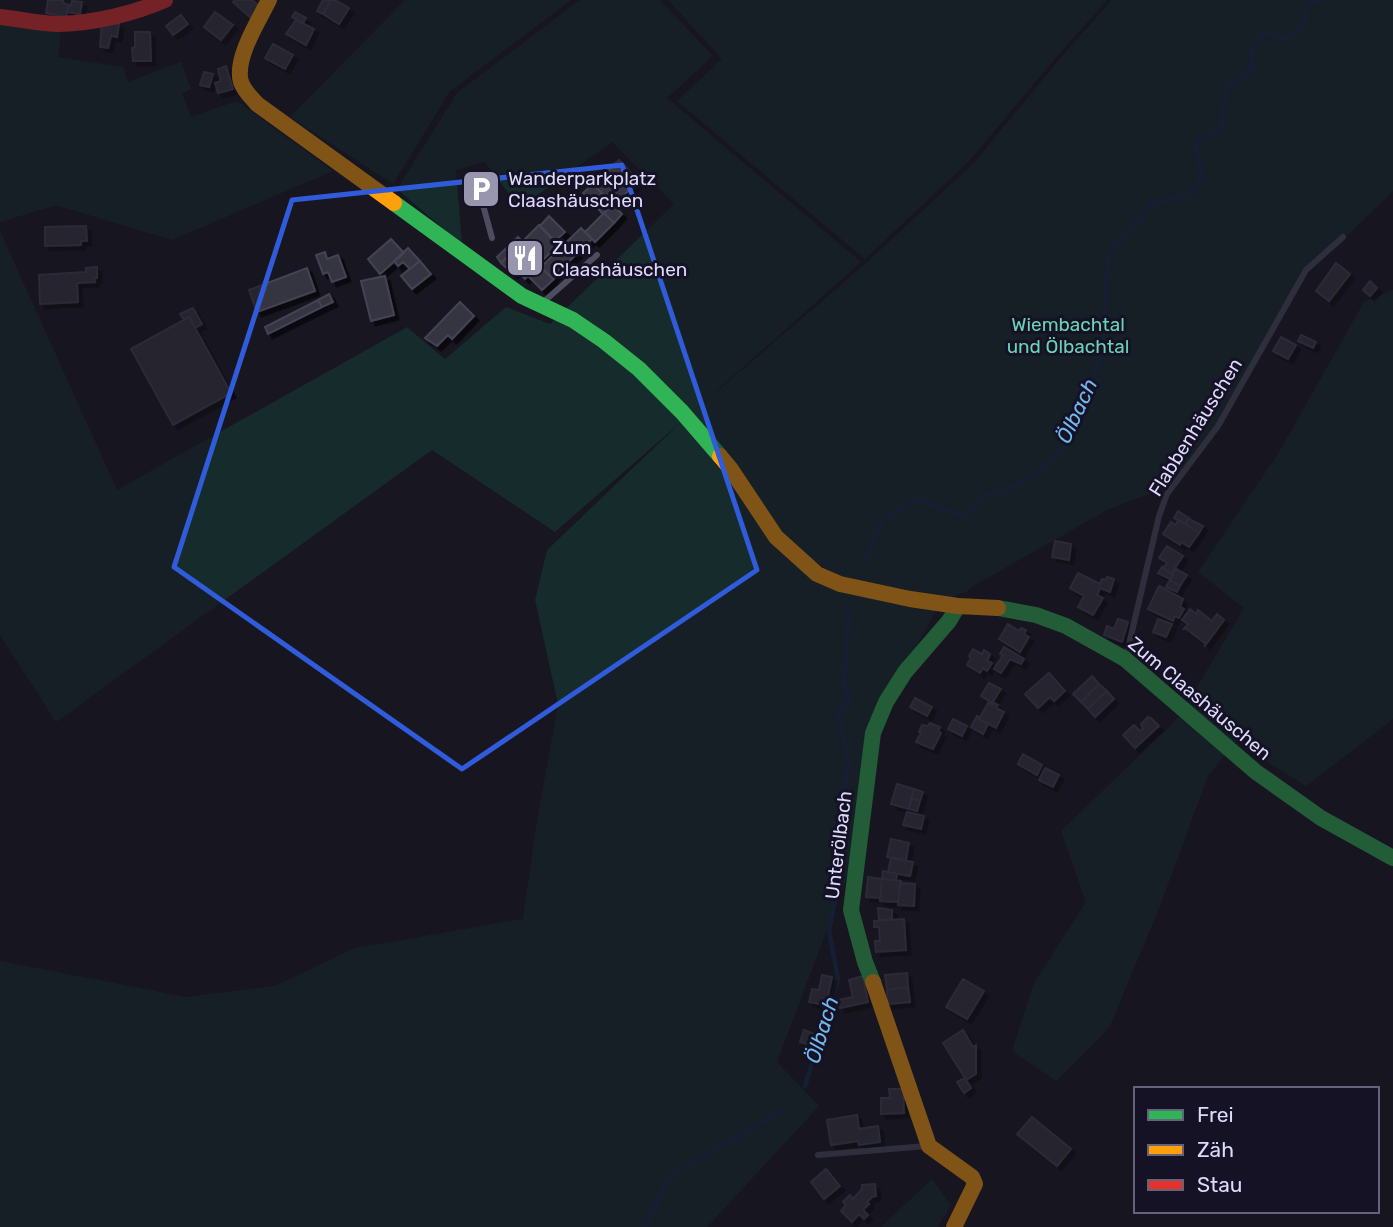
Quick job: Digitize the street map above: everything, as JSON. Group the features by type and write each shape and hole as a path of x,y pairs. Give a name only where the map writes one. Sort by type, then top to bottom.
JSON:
{"street":[{"path":"0,17 61,24 130,11 164,0"},
{"name":"Zum Claashäuschen","path":"269,0 240,62 244,91 257,104 522,296 572,320 639,369 682,412 730,468 776,537 817,574 840,584 862,589 958,606 993,607 1036,615 1066,626 1125,659 1256,772 1321,818 1393,858"},
{"name":"Unterölbach","path":"929,1146 865,961 851,910 873,733 886,702 905,672 950,621 958,606"},
{"path":"929,1146 972,1177 975,1184 954,1227"}],"lane":[{"path":"476,179 492,238"},
{"name":"Flabbenhäuschen","path":"1125,659 1159,516 1167,494 1218,426 1306,270 1343,237"},
{"path":"540,305 597,255"},
{"path":"818,1155 929,1146"}],"highlighted area":[{"path":"622,165 757,570 462,769 174,567 292,200"}],"green space":[{"path":"405,0 571,0 450,91 393,184 290,117"},
{"name":"Wiembachtal und Ölbachtal","path":"580,0 660,0 713,56 667,98 861,262 693,412 865,264 974,163 1112,0 1393,0 1393,191 1348,235 1306,269 1223,422 1173,481 1157,491 1109,509 965,593 939,605 868,734 851,866 777,1062 819,1106 707,1227 0,1227 0,961 186,997 275,986 355,948 523,919 558,704 535,600 547,550 680,423 555,532 432,450 56,722 0,635 0,231 117,490 407,327 445,359 506,307 550,324 674,204 612,142 519,208 485,162 456,170 462,245 397,189 457,93","holes":["682,420 779,531 813,561 842,577 836,586 770,542 726,477"]},
{"path":"668,0 1107,0 969,161 865,259 677,101 722,59"},
{"path":"0,25 61,30 58,57 123,67 128,82 181,62 191,89 182,94 191,117 237,101 333,171 172,240 56,205 0,222"},
{"path":"1393,290 1393,719 1306,786 1263,759 1239,737 1208,776 1160,906 1109,1028 1056,1081 1012,1051 1034,983 1086,902 1061,831 1180,716 1244,608 1198,572 1278,454 1364,302"},
{"path":"932,1179 951,1205 938,1227 881,1227"}],"building":[{"path":"48,0 63,0 63,3 69,5 66,17 46,13"},
{"path":"252,0 260,7 251,18 233,2"},
{"path":"323,0 331,0 323,14 317,11"},
{"path":"331,0 349,8 339,24 323,14"},
{"path":"72,1 82,2 80,14 67,12"},
{"path":"215,12 233,25 221,40 204,27"},
{"path":"295,12 306,18 303,23 292,17"},
{"path":"181,15 188,24 173,35 166,26"},
{"path":"296,20 314,29 306,45 286,34"},
{"path":"102,21 119,24 117,37 111,36 108,48 100,47"},
{"path":"135,32 150,32 151,61 133,61"},
{"path":"273,44 293,55 285,69 265,58"},
{"path":"226,66 233,89 218,93 215,83 221,81 218,69"},
{"path":"204,72 213,74 209,87 200,85"},
{"path":"619,160 639,181 613,205 593,184"},
{"path":"593,184 602,193 593,203 583,193"},
{"path":"604,195 613,205 603,214 594,204"},
{"path":"613,205 622,214 614,223 604,213"},
{"path":"604,213 614,223 595,242 585,232"},
{"path":"549,216 565,232 555,241 540,226"},
{"path":"539,225 558,245 540,263 536,260 529,266 526,262 524,264 527,267 520,274 517,271 513,274 501,263"},
{"path":"86,226 87,241 81,241 81,245 45,246 45,227"},
{"path":"581,228 592,239 552,278 541,267"},
{"path":"518,237 523,242 501,263 497,257"},
{"path":"391,239 404,253 380,274 368,259"},
{"path":"408,248 420,261 410,269 403,262 398,266 394,261"},
{"path":"325,252 327,259 338,255 346,277 332,282 328,272 323,274 316,255"},
{"path":"536,260 540,263 539,266 525,279 520,274 527,267 524,264 526,262 529,266"},
{"path":"420,261 431,274 412,289 401,276"},
{"path":"1336,263 1350,274 1329,301 1316,291"},
{"path":"539,266 554,279 542,290 528,276"},
{"path":"97,267 95,282 77,283 78,302 40,304 39,275 86,272 86,268"},
{"path":"307,268 315,291 257,312 249,290"},
{"path":"385,276 394,315 371,321 361,281"},
{"path":"1370,281 1377,288 1370,296 1363,290"},
{"path":"329,294 333,302 322,307 318,300"},
{"path":"318,300 322,307 268,334 265,327"},
{"path":"460,302 474,316 452,339 448,335 437,346 425,338"},
{"path":"193,308 202,324 195,328 189,317 184,320 180,314"},
{"path":"189,317 231,393 173,425 131,349"},
{"path":"1301,335 1316,342 1313,348 1298,341"},
{"path":"1281,337 1296,345 1288,359 1273,351"},
{"path":"1178,511 1189,518 1185,524 1174,518"},
{"path":"1189,519 1203,526 1199,533 1185,524"},
{"path":"1179,520 1199,533 1189,547 1181,542 1180,545 1163,534 1171,522 1175,525"},
{"path":"1055,541 1071,544 1069,560 1052,557"},
{"path":"1167,546 1183,556 1171,574 1163,568 1167,563 1159,558"},
{"path":"1162,567 1173,575 1170,579 1158,573"},
{"path":"1176,569 1187,575 1180,586 1170,580"},
{"path":"1078,573 1100,584 1102,579 1106,580 1107,577 1114,579 1110,592 1100,588 1097,595 1103,598 1093,615 1078,607 1084,596 1070,588"},
{"path":"1170,580 1180,586 1177,592 1166,587"},
{"path":"1159,586 1183,599 1180,607 1184,609 1179,618 1175,616 1173,621 1148,609"},
{"path":"1190,609 1196,614 1198,610 1212,621 1217,614 1224,620 1204,647 1206,644 1185,628 1183,630 1188,624 1182,620"},
{"path":"1118,619 1128,622 1122,642 1104,635 1107,626 1114,629"},
{"path":"1158,619 1172,624 1166,637 1153,632"},
{"path":"1008,624 1019,631 1021,628 1026,630 1024,634 1029,637 1020,652 999,639"},
{"path":"1004,647 1024,659 1021,664 1010,659 1001,673 994,669 1003,655 1000,654"},
{"path":"973,649 982,654 984,650 990,654 987,661 992,663 987,671 983,668 980,673 967,665"},
{"path":"1049,673 1065,691 1054,701 1050,697 1038,708 1025,694"},
{"path":"1092,676 1099,684 1081,702 1073,694"},
{"path":"989,683 1001,689 992,703 981,696"},
{"path":"1099,684 1107,691 1088,709 1081,702"},
{"path":"1107,691 1114,699 1095,717 1088,709"},
{"path":"915,698 932,707 927,716 910,707"},
{"path":"988,703 998,705 996,708 1004,712 996,728 979,719"},
{"path":"977,716 988,724 983,734 971,727"},
{"path":"1148,717 1159,726 1135,748 1123,735 1134,725 1140,731 1143,729 1141,724"},
{"path":"953,719 967,726 962,736 948,729"},
{"path":"930,723 940,727 938,731 941,733 933,749 916,742 922,725 928,726"},
{"path":"1023,754 1042,765 1037,775 1018,764"},
{"path":"1045,768 1059,775 1053,787 1039,780"},
{"path":"897,784 914,789 909,809 891,804"},
{"path":"914,789 923,792 920,801 911,798"},
{"path":"911,798 920,801 917,811 909,809"},
{"path":"907,812 924,816 921,829 903,825"},
{"path":"891,839 909,843 906,860 887,857"},
{"path":"891,858 913,862 910,876 888,872"},
{"path":"883,871 897,874 896,880 882,879"},
{"path":"868,877 882,879 880,898 866,897"},
{"path":"882,879 901,881 898,902 880,901"},
{"path":"900,883 915,884 914,906 898,905"},
{"path":"878,908 892,910 892,919 879,920"},
{"path":"904,919 906,950 876,952 875,941 880,941 879,927 874,927 874,921"},
{"path":"907,973 908,987 887,990 885,975"},
{"path":"822,975 832,977 826,1005 809,1002 812,989 819,990"},
{"path":"863,976 868,1002 840,1008 839,1000 853,997 849,980"},
{"path":"963,979 984,991 967,1019 946,1007"},
{"path":"908,987 910,1002 888,1004 887,990"},
{"path":"804,1030 817,1035 814,1046 800,1042"},
{"path":"963,1030 973,1047 976,1045 976,1074 966,1080 971,1088 964,1093 957,1082 965,1078 943,1043"},
{"path":"889,1089 903,1089 904,1113 881,1114 881,1098 890,1098"},
{"path":"857,1115 859,1129 878,1126 880,1142 859,1145 858,1141 831,1145 827,1120"},
{"path":"1032,1117 1071,1149 1057,1166 1017,1134"},
{"path":"826,1169 840,1186 824,1199 811,1182"},
{"path":"875,1184 876,1196 867,1202 869,1204 863,1210 868,1215 864,1219 859,1214 852,1222 841,1211 846,1205 843,1202 850,1195 853,1199 862,1189 862,1185"}],"waterway":[{"name":"Ölbach","path":"864,562 882,521 916,499 965,516 984,496 1009,489 1041,471 1065,445 1089,397 1103,344 1108,256 1151,204 1189,195 1202,176 1196,143 1222,126 1226,87 1251,72 1251,50 1265,32 1283,39 1302,28 1308,4 1322,0"},
{"name":"Ölbach","path":"805,1086 838,979 829,931 848,832 840,808 849,762 837,711 850,704 844,685 849,612"},
{"name":"Ölbach","path":"645,1227 670,1175 784,1110"}],"traffic: fast":[{"path":"394,203 522,296 573,320 604,341 639,369 682,412 720,456"},
{"path":"873,982 851,910 873,733 886,702 905,672 949,621 958,606"},
{"path":"998,608 1036,615 1066,626 1125,659 1256,772 1321,818 1393,858"}],"traffic: slow":[{"path":"269,0 244,51 240,73 244,88 257,104 394,203"},
{"path":"720,456 776,537 817,574 840,584 910,599 998,608"},
{"path":"873,982 929,1146 972,1177 975,1184 954,1227"}],"traffic: jam":[{"path":"0,17 59,24 86,22 140,10 165,0"}],"place":[{"name":"Wanderparkplatz Claashäuschen","path":"481,189"},
{"name":"Zum Claashäuschen","path":"525,258"}]}
